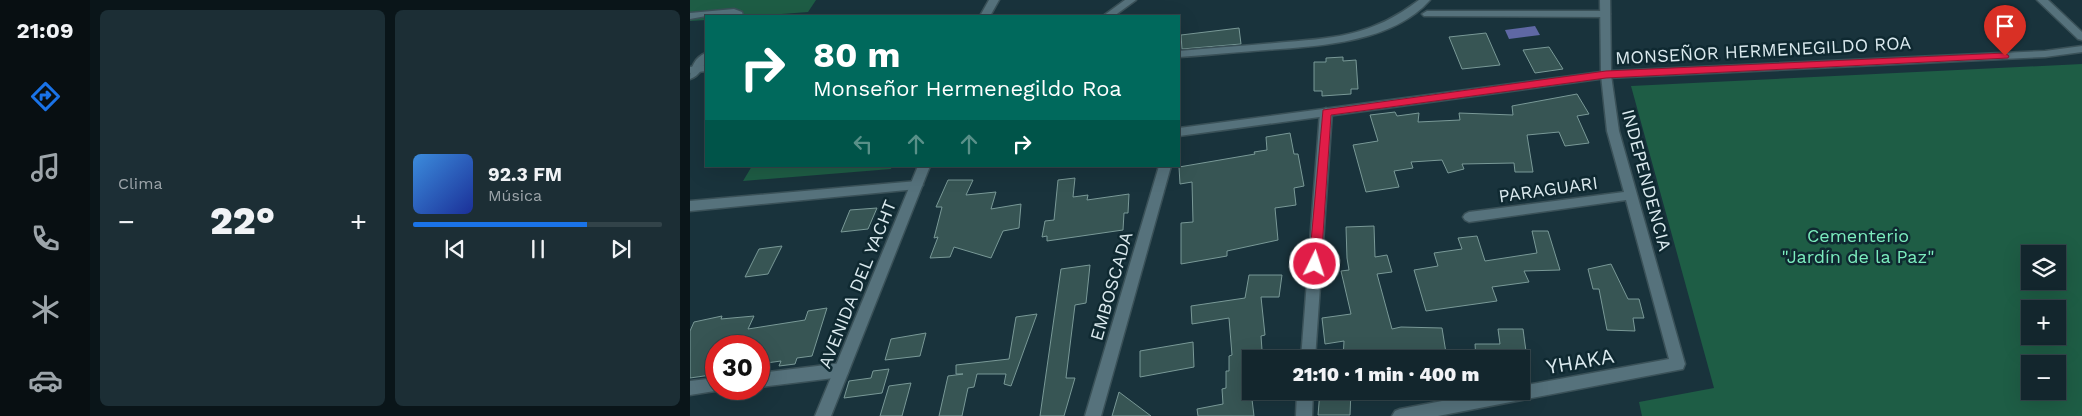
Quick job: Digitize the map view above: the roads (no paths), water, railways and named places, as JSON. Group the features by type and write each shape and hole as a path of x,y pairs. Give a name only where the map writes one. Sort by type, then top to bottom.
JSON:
{"street":[{"path":"986,15 994,0"},
{"path":"1109,15 1131,0"},
{"path":"1180,54 1339,41 1372,31 1402,18 1425,0"},
{"name":"INDEPENDENCIA","path":"1605,0 1606,74 1613,131 1678,364"},
{"path":"2042,0 2082,37"},
{"path":"690,16 734,12 738,15"},
{"path":"1427,14 1605,14"},
{"name":"MONSEÑOR HERMENEGILDO ROA","path":"1180,132 1606,74 2044,54 2082,49"},
{"path":"695,71 705,57"},
{"path":"1309,350 1326,112"},
{"name":"AVENIDA DEL YACHT","path":"823,416 924,167"},
{"name":"EMBOSCADA","path":"1093,416 1165,167"},
{"path":"690,206 917,185"},
{"name":"PARAGUARI","path":"1469,217 1632,195"},
{"name":"YHAKA","path":"1400,416 1678,364"},
{"path":"770,379 842,370"},
{"path":"690,388 705,386"},
{"path":"1304,416 1305,400"}],"water":[{"path":"1535,26 1540,35 1509,39 1505,30"}],"park label":[{"name":"Cementerio \"Jardín de la Paz\"","path":"1858,245"}]}
